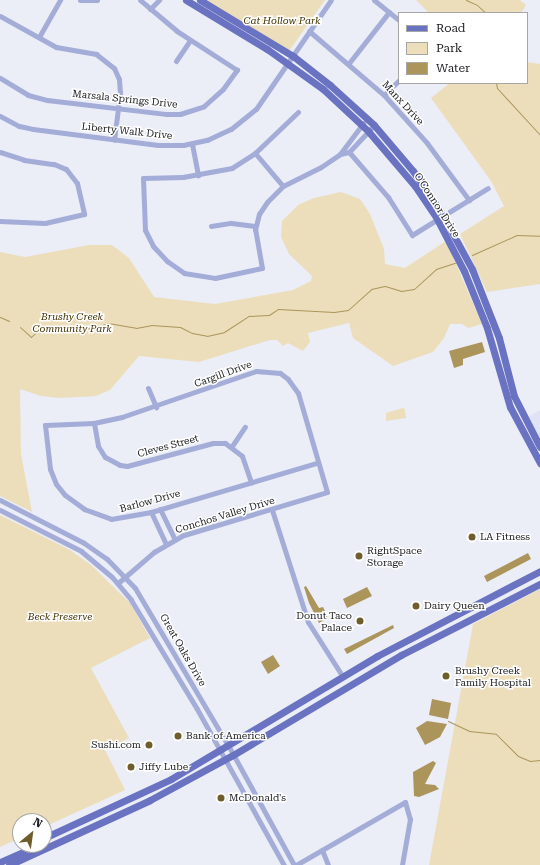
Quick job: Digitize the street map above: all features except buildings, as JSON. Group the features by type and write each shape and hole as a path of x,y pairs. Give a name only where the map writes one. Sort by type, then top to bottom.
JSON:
{"main road":[{"name":"O'Connor Drive","path":"186,0 290,59 368,131 440,218 476,299 510,407 540,463"},
{"name":"O'Connor Drive","path":"200,0 346,98 374,125 413,171 480,287 499,338 514,396 540,447"},
{"path":"520,427 540,456"},
{"path":"52,834 176,776 343,677 421,633 540,571"},
{"path":"9,865 150,800 225,759 401,655 540,584"},
{"path":"431,640 430,632 438,625"},
{"path":"401,655 420,638 421,633"},
{"path":"59,843 57,838 60,834 123,805 136,796"},
{"path":"0,858 12,853"},
{"path":"0,862 21,853"}],"street":[{"path":"39,37 60,0"},
{"path":"80,0 97,0"},
{"path":"140,0 147,2 150,9 190,40 176,62"},
{"path":"150,9 159,0"},
{"name":"Liberty Walk Drive","path":"0,116 19,126 33,129 171,146 192,144 218,135 246,119 265,97 331,0"},
{"path":"374,0 398,19"},
{"path":"349,63 389,12"},
{"path":"0,16 56,47 96,54 105,59 114,68 119,79 119,108 114,140"},
{"name":"Manx Drive","path":"309,31 349,63 384,95 427,143 469,200"},
{"name":"Marsala Springs Drive","path":"0,78 28,96 167,114 192,112 215,98 237,70 190,40"},
{"path":"384,95 398,81"},
{"path":"298,112 255,153 232,168 198,175 143,178 145,230 153,246 172,266 190,275 214,278 262,268 255,243 256,226 267,202 283,186 321,167 340,154 361,124 367,118"},
{"path":"340,154 349,152 374,125"},
{"path":"192,144 198,175"},
{"path":"0,152 24,160 54,164 66,169 77,183 84,214 45,223 0,221"},
{"path":"349,152 388,197 412,235 488,188"},
{"path":"255,153 283,186"},
{"path":"211,226 231,223 256,226"},
{"name":"Cargill Drive","path":"45,424 94,423 156,408 256,371 280,373 288,379 298,393 316,463 326,492"},
{"path":"148,388 156,408"},
{"name":"Cleves Street","path":"94,423 98,446 105,457 120,465 127,466 213,443 232,446"},
{"name":"Barlow Drive","path":"45,424 50,468 65,495 84,509 111,519 151,512 316,463"},
{"path":"244,427 232,446 242,456 251,482"},
{"name":"Conchos Valley Drive","path":"118,583 166,544 175,540 326,492"},
{"name":"Great Oaks Drive","path":"0,500 84,543 125,577 146,604 228,745 295,865"},
{"path":"160,509 175,540"},
{"name":"Great Oaks Drive","path":"0,510 81,551 118,583 139,611 221,749 225,759 284,865"},
{"path":"272,510 308,622 343,677"},
{"path":"151,512 166,544"},
{"path":"295,865 405,802 410,819 402,865"},
{"path":"255,812 262,807"},
{"path":"322,850 328,865"}],"shaded area":[{"path":"540,410 540,438 528,417"}],"green space":[{"name":"Cat Hollow Park","path":"205,0 325,0 289,51"},
{"path":"416,0 520,0 526,5 522,12 428,12"},
{"path":"528,62 540,64 540,284 487,292 460,234 504,206 491,181 431,98 449,84 528,84"},
{"name":"Brushy Creek Community Park","path":"341,192 360,199 370,214 384,249 385,264 405,268 446,241 482,324 468,328 462,324 450,324 444,338 433,352 393,366 353,338 349,323 308,333 310,342 303,351 288,343 283,346 277,340 270,340 199,362 139,356 110,390 96,396 59,398 41,396 20,389 21,454 32,512 0,496 0,252 25,257 89,245 112,245 129,258 154,297 215,304 293,290 311,281 312,276 289,254 281,237 282,221 298,205 314,198"},
{"path":"403,408 405,410 406,418 386,421 386,413"},
{"name":"Beck Preserve","path":"0,515 70,550 91,565 130,603 150,638 91,668 129,738 105,750 125,790 52,823 52,813 12,813 12,842 0,847"},
{"path":"540,589 540,865 429,865 473,624"}],"water":[{"path":"482,342 485,352 463,359 463,365 454,368 449,351"},
{"path":"528,553 531,559 487,582 484,576"},
{"path":"306,586 319,608 323,607 328,618 319,623 309,603 304,587"},
{"path":"367,587 372,596 347,608 343,599"},
{"path":"393,625 394,628 347,654 344,649"},
{"path":"273,655 280,666 268,674 261,662"},
{"path":"432,699 451,703 448,719 429,715"},
{"path":"427,721 447,724 440,737 425,745 416,728"},
{"path":"433,761 436,763 425,784 435,785 439,789 419,797 414,796 413,772"}],"waterway":[{"path":"466,0 477,5 485,12"},
{"path":"496,84 497,88 540,135"},
{"path":"472,255 517,235 540,236"},
{"path":"20,327 31,337 43,326 62,329 74,326 92,329 108,323 136,328 151,325 180,327 192,333 207,336 224,332 249,316 269,315 278,309 334,312 348,310 371,289 385,286 401,291 414,289 436,269 455,263"},
{"path":"0,317 9,321"},
{"path":"448,721 469,731 496,734 518,756 530,761 540,760"}],"place":[{"name":"LA Fitness","path":"472,537"},
{"name":"RightSpace Storage","path":"359,556"},
{"name":"Dairy Queen","path":"416,606"},
{"name":"Donut Taco Palace","path":"360,621"},
{"name":"Brushy Creek Family Hospital","path":"446,676"},
{"name":"Bank of America","path":"178,736"},
{"name":"Sushi.com","path":"149,745"},
{"name":"Jiffy Lube","path":"131,767"},
{"name":"McDonald's","path":"221,798"}]}
